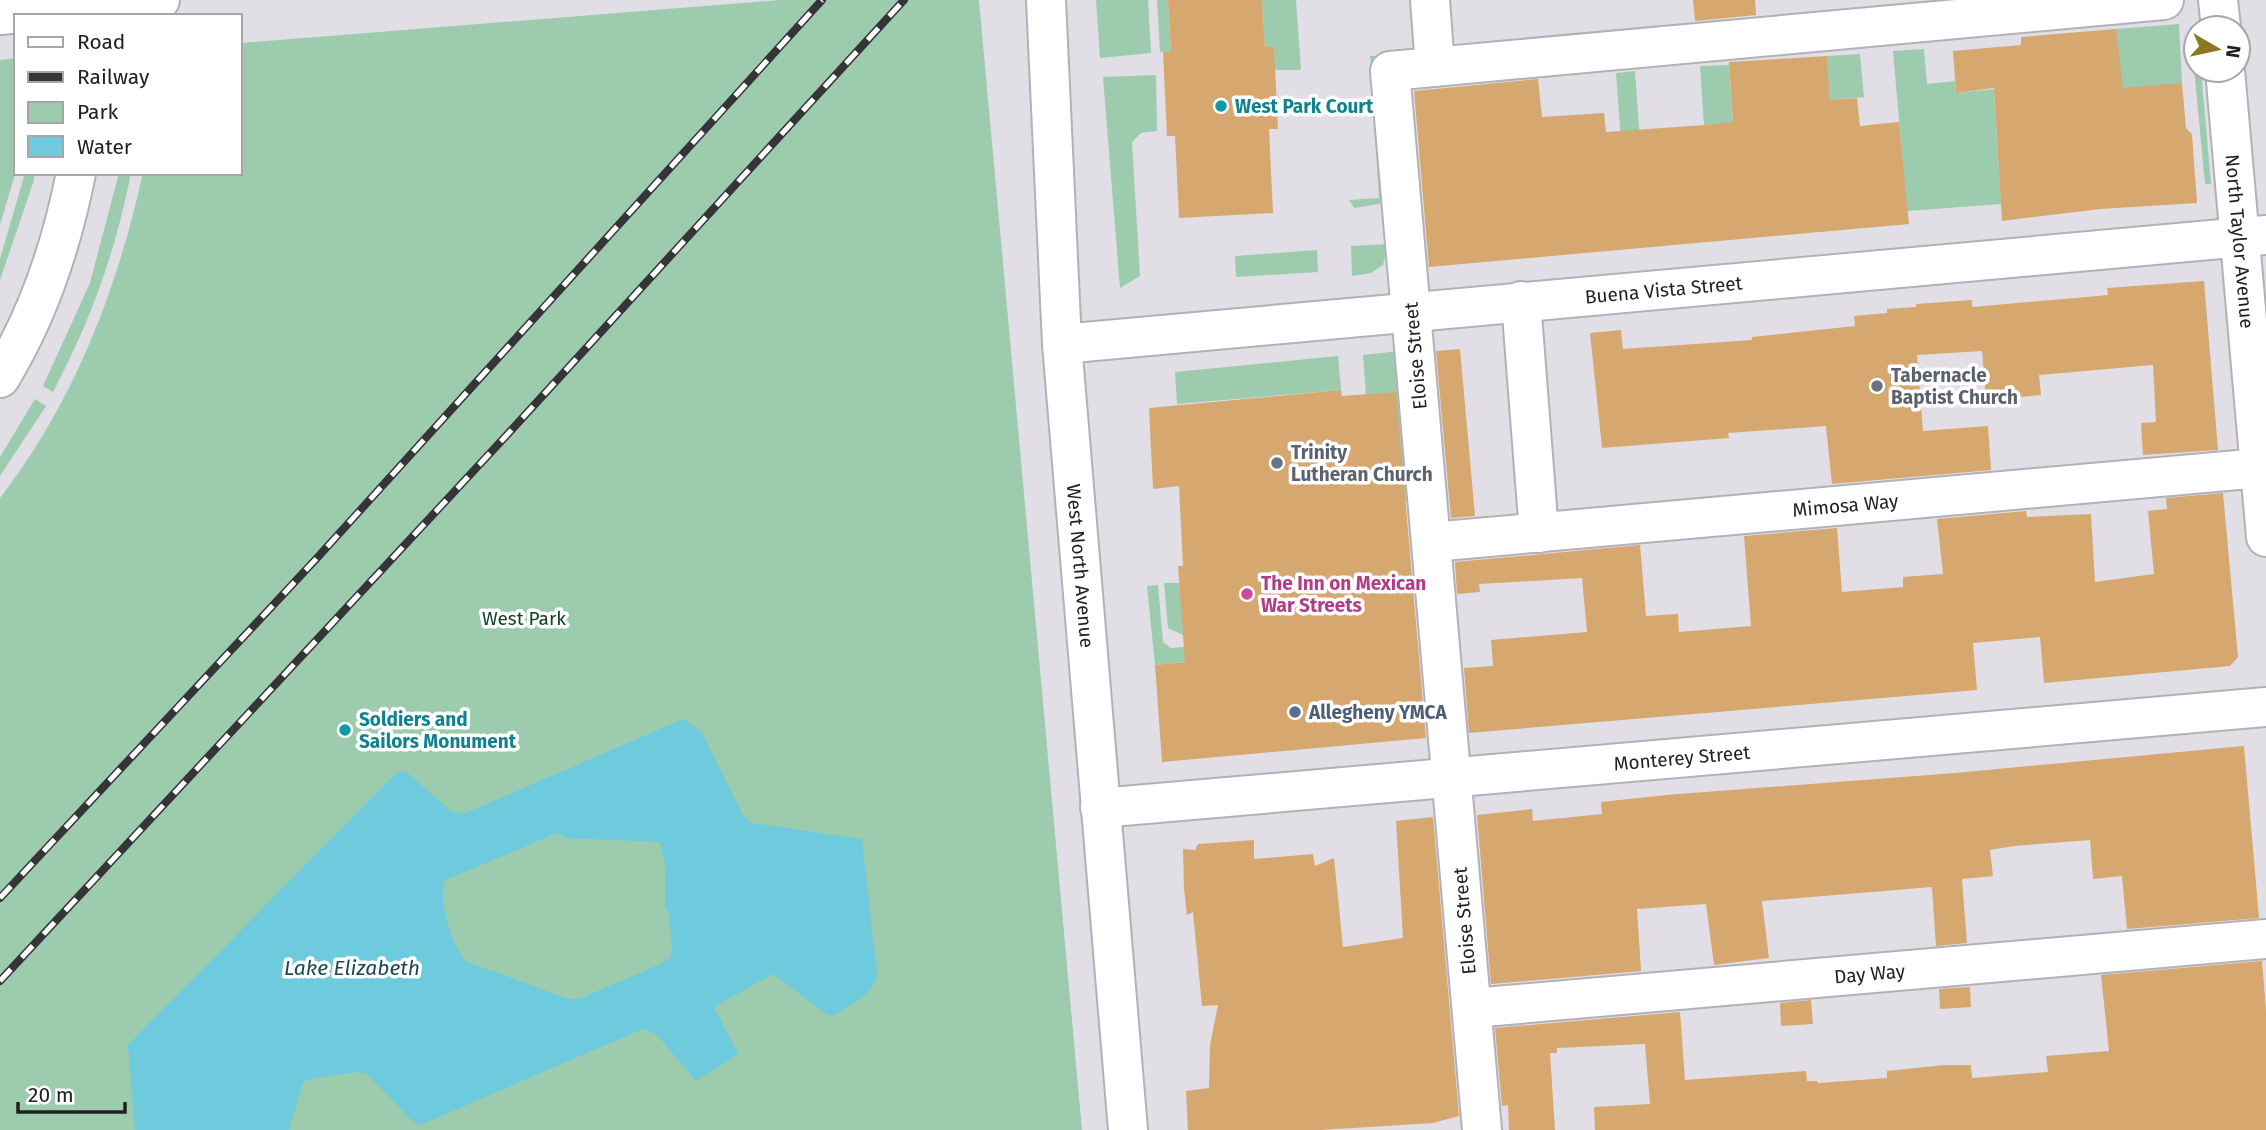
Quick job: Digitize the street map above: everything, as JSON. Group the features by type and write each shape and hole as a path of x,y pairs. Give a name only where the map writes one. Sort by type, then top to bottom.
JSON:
{"street":[{"path":"0,15 160,0"},
{"name":"West North Avenue","path":"1046,0 1062,344 1128,1130"},
{"path":"1430,0 1435,67 2164,0"},
{"name":"Eloise Street","path":"1435,67 1390,71 1482,1130"},
{"name":"North Taylor Avenue","path":"2227,84 2253,236 2260,468 2266,537"},
{"path":"0,378 35,309 58,247 76,175"},
{"name":"Buena Vista Street","path":"1062,344 2253,236"},
{"path":"1521,301 1539,533"},
{"name":"Mimosa Way","path":"1432,542 2260,468"},
{"name":"Monterey Street","path":"1100,808 2266,707"},
{"name":"Day Way","path":"1472,1008 2266,939"}],"green space":[{"name":"West Park","path":"780,0 979,0 1082,1130 0,1130 0,498 50,423 90,343 120,260 142,175 242,175 242,43"},
{"path":"1096,0 1148,0 1151,53 1100,58"},
{"path":"1157,0 1168,0 1171,51 1160,52"},
{"path":"1262,0 1296,0 1301,70 1275,70 1274,46 1265,47"},
{"path":"2179,24 2182,83 2125,117 2116,29"},
{"path":"1924,49 1927,84 1955,81 1956,93 1994,89 2001,204 1907,211 1893,51"},
{"path":"1860,54 1864,97 1830,100 1827,56"},
{"path":"1370,56 1379,56 1385,203 1354,208 1349,200 1379,198"},
{"path":"14,58 15,175 0,225 0,60"},
{"path":"1729,65 1733,123 1704,125 1700,66"},
{"path":"1635,71 1640,140 1621,141 1616,73"},
{"path":"1156,75 1157,131 1141,133 1132,142 1140,276 1120,288 1103,77"},
{"path":"2196,84 2202,84 2211,184 2205,184"},
{"path":"24,175 35,175 0,280 0,259"},
{"path":"118,175 131,175 118,230 100,286 79,339 53,392 43,386 90,283"},
{"path":"1388,244 1383,265 1371,273 1352,276 1351,246"},
{"path":"1317,250 1318,272 1236,277 1235,256"},
{"path":"1400,351 1414,500 1404,502 1395,392 1366,395 1363,355"},
{"path":"1338,356 1341,390 1177,404 1175,372"},
{"path":"35,399 46,406 0,476 0,457"},
{"path":"1164,583 1179,583 1185,636 1168,628"},
{"path":"1158,585 1163,642 1171,648 1344,633 1248,655 1155,665 1147,586"}],"water":[{"name":"Lake Elizabeth","path":"683,719 701,731 743,815 751,823 862,839 877,975 875,982 860,998 835,1015 828,1015 773,974 714,1007 738,1054 696,1081 656,1034 643,1029 420,1125 412,1121 367,1074 357,1072 309,1079 303,1083 289,1130 135,1130 128,1045 396,773 403,771 409,774 452,812 466,813","holes":["557,833 566,838 660,842 665,865 665,907 668,910 672,948 670,957 663,963 579,999 569,999 467,962 452,935 443,898 446,880"]}],"building":[{"name":"West Park Court","path":"1168,0 1262,0 1265,47 1274,46 1278,129 1269,129 1273,213 1179,218 1175,136 1167,136 1163,52 1171,51"},
{"path":"1693,0 1755,0 1756,15 1695,21"},
{"path":"2116,29 2123,88 2182,83 2186,128 2192,134 2197,203 2100,209 2002,221 1994,88 1956,93 1953,51 2021,45 2021,37"},
{"path":"1827,56 1830,100 1857,98 1860,126 1899,122 1909,224 1429,267 1414,91 1538,79 1542,117 1604,113 1606,132 1704,125 1733,122 1729,62"},
{"path":"2204,281 2218,450 2143,455 2141,423 2156,422 2153,365 2039,375 2041,395 1986,400 1982,351 1917,355 1923,431 1988,426 1991,470 1832,484 1826,426 1728,433 1729,438 1602,448 1590,333 1621,330 1623,349 1752,340 1752,337 1855,326 1854,316 1887,313 1887,309 1916,307 1916,304 1972,300 1972,307 2108,295 2107,288"},
{"path":"1460,349 1475,516 1451,518 1436,351"},
{"path":"1341,390 1342,396 1396,392 1426,738 1162,762 1155,665 1185,662 1178,566 1183,566 1179,486 1153,489 1149,408"},
{"path":"2223,493 2238,657 2230,666 2044,683 2040,637 1973,643 1977,690 1469,733 1464,668 1493,666 1491,640 1587,632 1582,578 1479,584 1480,592 1457,594 1455,562 1640,545 1646,616 1678,614 1679,632 1751,626 1744,536 1837,528 1842,592 1903,587 1903,577 1943,574 1937,519 2026,511 2027,517 2091,514 2095,582 2154,574 2148,511 2167,509 2166,498"},
{"path":"2244,746 2259,918 2127,929 2122,876 2093,879 2090,840 2014,846 1990,850 1993,876 1962,879 1967,943 1936,946 1932,887 1762,901 1769,958 1714,965 1706,904 1637,909 1641,971 1491,984 1477,815 1532,809 1533,821 1602,814 1601,802 1666,795 1955,773"},
{"path":"1433,817 1459,1116 1433,1123 1320,1130 1188,1130 1186,1091 1209,1088 1210,1045 1218,1005 1202,1006 1193,912 1187,915 1183,849 1195,850 1198,844 1254,840 1254,859 1313,854 1315,866 1334,858 1343,947 1403,938 1396,821"},
{"path":"2262,961 2266,1010 2266,1130 1595,1130 1594,1107 1650,1104 1645,1044 1557,1048 1557,1053 1550,1053 1555,1130 1509,1130 1508,1105 1502,1106 1495,1028 1680,1012 1685,1080 1806,1071 1807,1081 1818,1083 1887,1078 1887,1071 1944,1065 1971,1065 1972,1078 2048,1072 2046,1056 2109,1051 2101,975"},
{"path":"1970,987 1971,1007 1940,1009 1939,989"},
{"path":"1811,1000 1813,1024 1781,1026 1780,1003"}],"railway":[{"path":"0,898 317,558 822,0"},
{"path":"0,981 505,437 904,0"}],"place":[{"name":"West Park Court","path":"1221,106"},
{"name":"Tabernacle Baptist Church","path":"1877,386"},
{"name":"Trinity Lutheran Church","path":"1277,463"},
{"name":"The Inn on Mexican War Streets","path":"1247,594"},
{"name":"Allegheny YMCA","path":"1295,712"},
{"name":"Soldiers and Sailors Monument","path":"345,730"}]}
